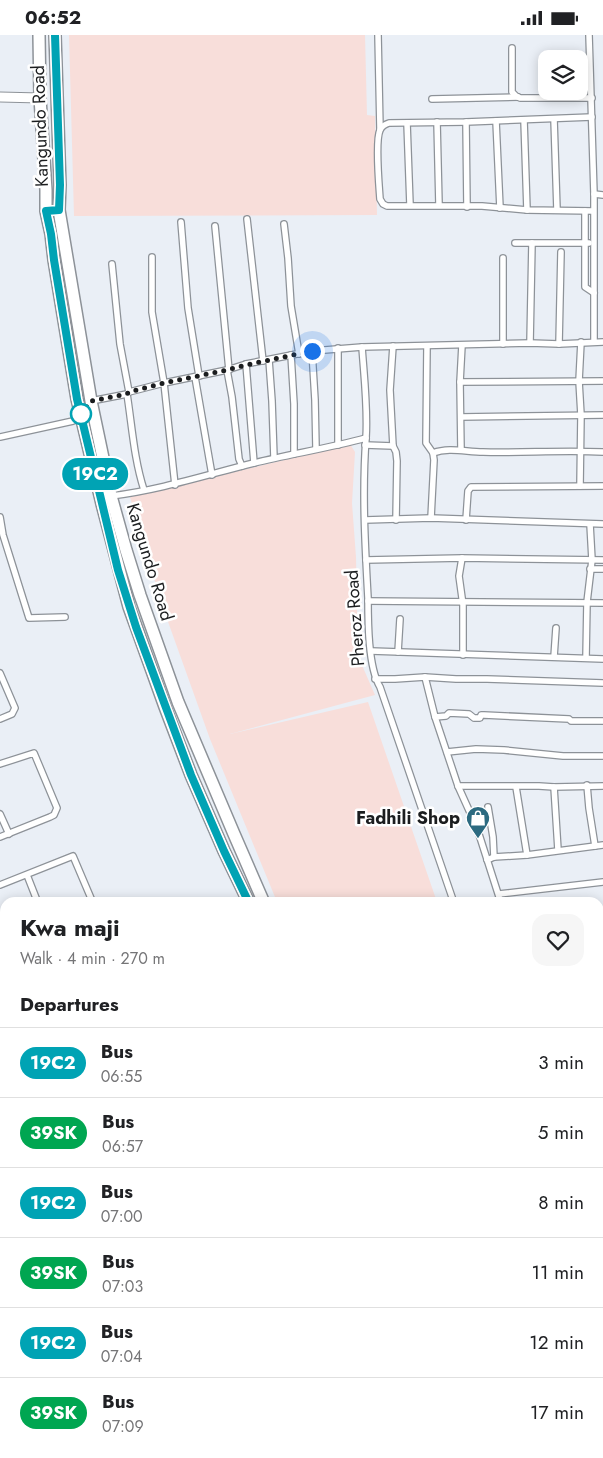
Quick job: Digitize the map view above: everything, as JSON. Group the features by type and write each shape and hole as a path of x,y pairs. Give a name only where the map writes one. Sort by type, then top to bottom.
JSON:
{"highway":[{"name":"Kangundo Road","path":"39,35 40,98 46,211 74,380 118,570 136,627 191,775 224,851 247,897"},
{"name":"Kangundo Road","path":"55,35 60,185 59,210 91,401 111,496 140,595 178,702 261,897"}],"main road":[{"path":"0,97 40,98"}],"street":[{"path":"378,35 380,129 378,147 380,199 383,204 387,206 482,206 527,210 593,211"},
{"path":"589,35 594,195 594,342"},
{"path":"512,48 512,92 518,97"},
{"path":"432,99 592,98"},
{"path":"380,129 389,123 592,117"},
{"path":"554,119 557,210"},
{"path":"524,120 527,210"},
{"path":"496,121 500,208"},
{"path":"466,122 467,207"},
{"path":"407,123 410,205"},
{"path":"437,123 439,205"},
{"path":"594,195 603,195"},
{"path":"585,211 585,287 594,293"},
{"path":"247,219 272,401 274,458"},
{"path":"182,222 188,308 212,475"},
{"path":"284,224 291,306 299,354"},
{"path":"215,226 228,370 239,459 242,466"},
{"path":"515,243 593,243"},
{"path":"530,343 532,243"},
{"path":"559,344 561,252"},
{"path":"152,257 152,312 164,383 176,485"},
{"path":"503,258 503,344"},
{"path":"112,264 120,345 134,445 144,490"},
{"path":"580,486 581,415 579,381 581,342"},
{"path":"91,401 312,351 393,346 603,342"},
{"path":"461,450 460,382 462,345"},
{"path":"393,346 390,390 393,446 397,461 396,520"},
{"path":"427,346 426,443 433,453 434,460 431,518"},
{"name":"Pheroz Road","path":"362,347 366,441 366,560 371,651 375,679 380,687 452,897"},
{"path":"338,349 338,445"},
{"path":"312,351 316,448"},
{"path":"291,355 294,404 294,454"},
{"path":"246,365 254,463"},
{"path":"460,382 603,381"},
{"path":"461,417 603,415"},
{"path":"0,437 82,418"},
{"path":"111,496 129,495 144,490 176,485 242,466 316,448 366,441 393,446"},
{"path":"433,453 446,450 481,452 603,452"},
{"path":"466,520 468,491 471,487 603,486"},
{"path":"0,517 3,535 30,618 65,617"},
{"path":"365,521 431,518 603,524"},
{"path":"586,658 587,602 592,559 590,524"},
{"path":"462,557 459,576 462,602 463,655"},
{"path":"366,560 462,557 603,560"},
{"path":"590,569 603,569"},
{"path":"368,601 603,603"},
{"path":"398,653 400,619"},
{"path":"554,657 556,628"},
{"path":"371,651 603,659"},
{"path":"0,673 15,708 12,714 0,719"},
{"path":"425,677 435,717 458,785 477,828 500,897"},
{"path":"375,679 425,677 603,683"},
{"path":"435,717 446,716 449,713 469,714 474,718 480,718 481,715 484,715 569,719 571,721 603,721"},
{"path":"447,752 485,749 563,756 603,757"},
{"path":"0,765 34,753 57,808 56,813 50,817 0,837"},
{"path":"458,785 516,787 603,785"},
{"path":"587,785 595,846"},
{"path":"516,787 527,855"},
{"path":"554,787 558,850"},
{"path":"488,807 494,857"},
{"path":"0,814 9,834"},
{"path":"487,860 494,857 527,855 603,845"},
{"path":"0,885 74,856 91,897"},
{"path":"27,875 36,897"},
{"path":"499,893 603,881"}],"shaded area":[{"path":"69,35 365,35 367,115 375,116 377,215 74,216"},
{"path":"350,444 355,452 352,503 356,557 358,656 375,695 230,734 368,702 435,897 275,897 210,739 162,605 130,497"}],"bus line":[{"name":"19C2","path":"55,35 60,185 59,210 46,211 77,399 118,570 136,627 191,775 246,897"}],"place":[{"name":"Fadhili Shop","path":"478,839"}],"route":[{"path":"81,414 91,401 312,351"}]}
